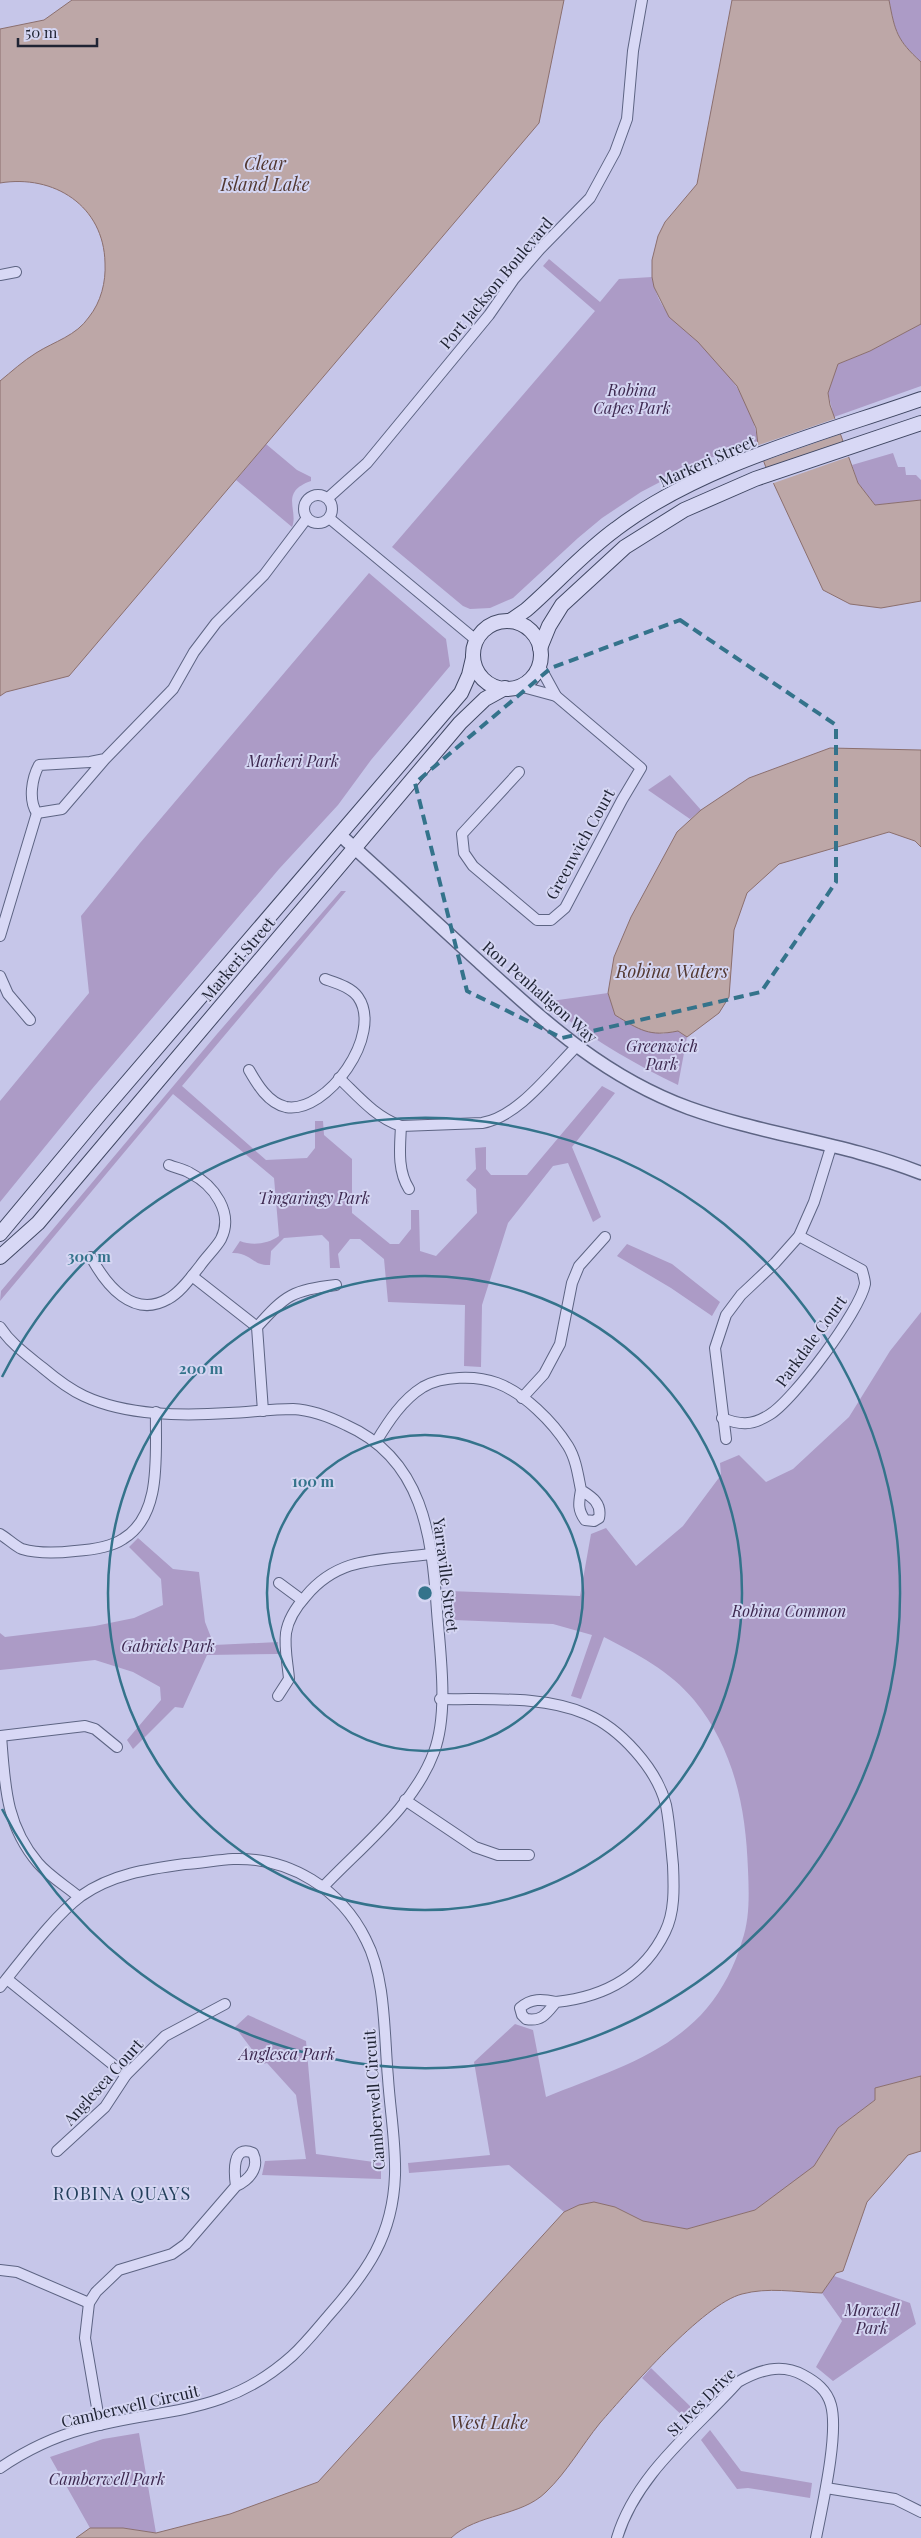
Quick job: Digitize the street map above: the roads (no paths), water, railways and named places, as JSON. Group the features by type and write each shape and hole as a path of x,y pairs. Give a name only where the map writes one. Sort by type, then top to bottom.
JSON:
{"main road":[{"name":"Markeri Street","path":"510,621 526,610 615,529 673,492 747,460 921,399"},
{"path":"540,648 530,630 510,621 490,625 476,640 473,658 481,677 488,684 512,687 534,674 539,665 540,648 549,626 562,605 624,547 684,510 755,479 921,423"},
{"name":"Markeri Street","path":"0,1234 100,1114 460,693 469,676 473,658"},
{"name":"Markeri Street","path":"0,1257 38,1222 460,723 485,699 512,687"}],"street":[{"name":"Port Jackson Boulevard","path":"328,498 367,462 489,315 514,279 540,249 590,198 615,152 627,119 633,51 642,0"},
{"path":"0,275 16,272"},
{"path":"319,495 328,498 332,506 329,518 318,523 307,518 304,510 307,501 319,495"},
{"path":"37,813 62,809 105,759 173,689 194,652 216,623 264,575 307,518"},
{"path":"329,518 476,640"},
{"name":"Greenwich Court","path":"519,772 462,834 464,854 473,866 537,920 551,920 565,908 641,768 556,696 539,665"},
{"name":"Greenwich Court","path":"512,687 556,696"},
{"path":"0,936 29,846 37,813 34,808 32,778 39,765 90,762 105,759"},
{"name":"Ron Penhaligon Way","path":"340,835 576,1047 648,1091 688,1108 880,1159 921,1173"},
{"path":"0,976 8,994 30,1020"},
{"path":"249,1070 260,1089 273,1101 285,1107 308,1104 340,1078 359,1049 364,1037 363,1008 353,991 326,979"},
{"path":"340,1078 373,1110 401,1126 482,1123 502,1117 512,1111 576,1047"},
{"path":"401,1126 400,1165 404,1181 409,1189"},
{"path":"726,1439 715,1348 726,1315 741,1295 776,1263 799,1236 814,1202 832,1147"},
{"path":"91,1257 103,1279 121,1296 132,1303 155,1304 167,1300 192,1276 221,1239 225,1226 224,1212 219,1198 207,1186 191,1173 169,1166"},
{"name":"Parkdale Court","path":"722,1418 740,1425 767,1416 778,1409 806,1377 860,1300 865,1282 862,1270 799,1236"},
{"path":"522,1398 544,1374 560,1344 572,1283 579,1266 605,1237"},
{"path":"192,1276 257,1327"},
{"path":"263,1410 257,1327 280,1300 310,1288 336,1285"},
{"name":"Yarraville Street","path":"0,1327 4,1339 64,1386 86,1397 111,1405 156,1412 227,1413 296,1409 327,1416 360,1431 376,1442 394,1460 415,1490 424,1520 436,1593 440,1699 434,1751 421,1780 406,1800 324,1886"},
{"path":"376,1442 391,1418 413,1394 435,1381 465,1379 496,1382 522,1398 547,1421 568,1446 576,1464 581,1490"},
{"path":"0,1534 21,1548 56,1554 88,1550 122,1540 139,1526 150,1504 154,1476 156,1412"},
{"path":"278,1696 289,1679 286,1642 287,1627 302,1600 323,1578 346,1566 430,1554"},
{"path":"279,1583 302,1600"},
{"path":"440,1699 553,1704 587,1714 625,1738 650,1772 665,1804 674,1891 665,1932 646,1961 619,1985 596,1995 556,2002"},
{"path":"80,1897 38,1863 14,1827 6,1796 1,1736 85,1726 95,1729 118,1747"},
{"path":"406,1800 474,1847 498,1855 529,1855"},
{"name":"Camberwell Circuit","path":"0,2468 62,2436 100,2425 195,2408 226,2397 260,2380 291,2357 358,2282 381,2242 392,2204 395,2173 379,1982 370,1950 359,1926 342,1904 324,1886 289,1868 233,1859 148,1868 105,1882 80,1897 3,1983"},
{"path":"3,1983 126,2075"},
{"name":"Anglesea Court","path":"57,2151 105,2107 126,2075 165,2036 224,2004"},
{"path":"100,2425 85,2338 89,2303 96,2292 119,2270 172,2254 186,2244 236,2186"},
{"path":"0,2270 25,2275 89,2303"},
{"name":"St Ives Drive","path":"616,2538 631,2506 650,2476 738,2382 755,2372 775,2368 795,2371 822,2388 831,2405 832,2413 826,2488"},
{"path":"816,2538 826,2488 895,2499 921,2512"}],"water":[{"name":"Clear Island Lake","path":"72,0 564,0 539,123 69,676 6,692 0,696 0,381 31,356 72,334 84,324 100,298 104,284 105,263 102,243 96,225 86,210 72,198 57,189 39,184 20,182 0,183 0,29 44,20"},
{"path":"732,0 889,0 898,35 907,48 921,62 921,324 870,351 838,364 828,393 830,405 858,483 875,505 921,500 921,601 881,608 850,604 823,590 765,465 758,445 756,428 737,386 698,342 669,317 654,287 652,260 658,236 665,222 697,184"},
{"name":"Robina Waters","path":"830,748 921,750 921,847 915,841 889,832 779,864 747,893 734,930 729,997 719,1013 687,1037 678,1031 652,1033 645,1031 615,1015 608,993 614,957 631,917 677,832 701,810 749,778"},
{"name":"West Lake","path":"921,2076 921,2151 908,2155 867,2202 843,2271 836,2273 822,2293 772,2290 752,2292 726,2301 707,2314 667,2350 629,2391 600,2423 561,2476 536,2500 512,2511 473,2524 451,2538 76,2538 90,2528 123,2528 156,2533 230,2514 318,2482 564,2212 579,2205 594,2202 615,2207 643,2221 687,2229 755,2210 814,2166 838,2128 875,2100 875,2088"}],"district":[{"name":"ROBINA QUAYS","path":"122,2194"}],"park label":[{"name":"Robina Capes Park","path":"632,399"},
{"name":"Markeri Park","path":"293,761"},
{"name":"Greenwich Park","path":"662,1055"},
{"name":"Tingaringy Park","path":"314,1198"},
{"name":"Robina Common","path":"789,1611"},
{"name":"Gabriels Park","path":"168,1646"},
{"name":"Anglesea Park","path":"287,2054"},
{"name":"Morwell Park","path":"872,2319"},
{"name":"Camberwell Park","path":"107,2479"}]}
